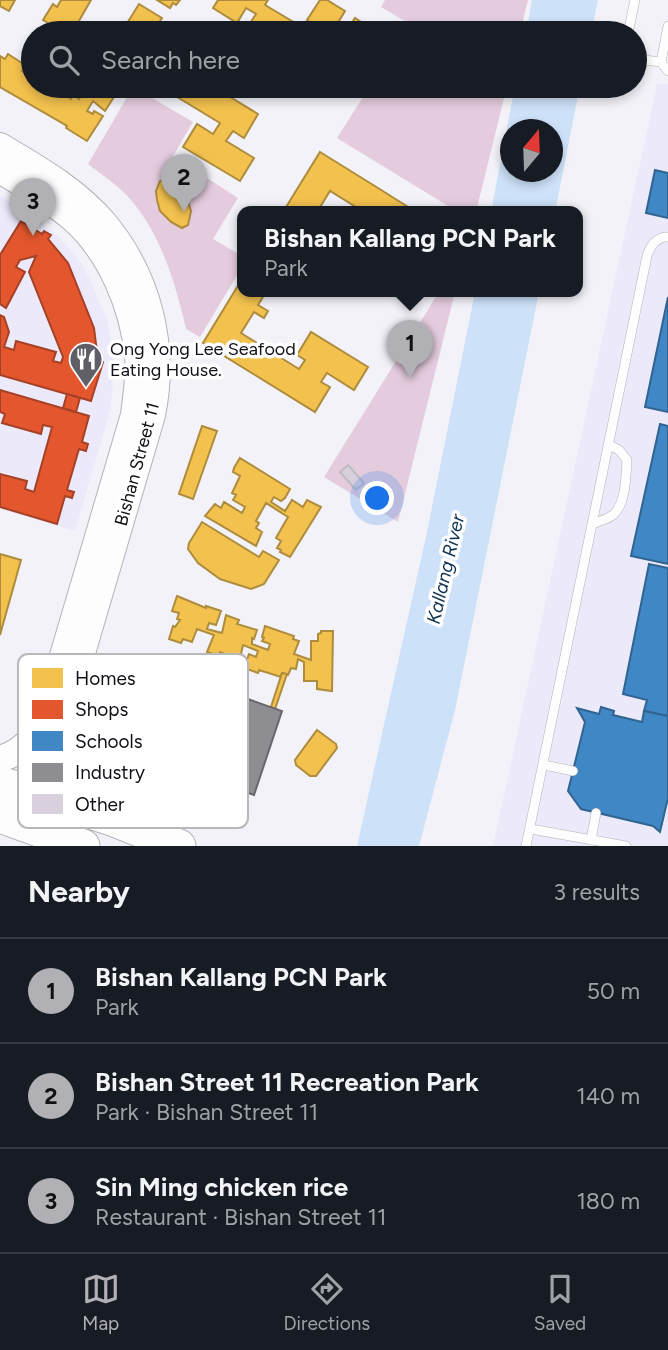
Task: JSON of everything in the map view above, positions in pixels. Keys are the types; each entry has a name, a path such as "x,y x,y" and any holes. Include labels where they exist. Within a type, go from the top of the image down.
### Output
{"highway":[{"path":"0,783 18,789"},
{"path":"0,816 18,823"},
{"path":"33,828 83,846"},
{"path":"134,828 179,846"},
{"path":"0,837 29,846"}],"street":[{"name":"Bishan Street 11","path":"0,146 52,178 103,223 139,278 155,335 157,384 150,425 82,654"},
{"name":"Bishan Street 11","path":"0,170 62,210 93,241 121,290 128,308 136,346 138,373 134,415 64,654"},
{"name":"Bishan Street 11","path":"0,759 18,751"}],"lane":[{"path":"631,21 635,0"},
{"path":"668,26 661,62 668,71"},
{"path":"647,60 661,62"},
{"path":"526,846 647,256 655,242 661,237 668,237"},
{"path":"593,524 613,516 620,507 626,478 627,460 619,450 608,445"},
{"path":"544,765 573,771"},
{"path":"591,840 596,813"},
{"path":"531,829 626,846"}],"shaded area":[{"path":"385,0 528,0 523,21 405,21 381,7"},
{"path":"657,84 668,84 668,846 493,846"},
{"path":"127,98 152,98 193,122 173,156 238,198 213,239 237,253 237,275 200,337 186,329 166,261 141,213 121,190 88,164"},
{"path":"362,98 504,98 477,206 448,206 337,138"},
{"path":"0,196 53,231 68,247 83,266 108,323 114,364 111,408 75,531 0,509"},
{"path":"436,297 454,297 398,522 324,477"}],"water":[{"path":"532,0 598,0 594,21 528,21"},
{"path":"513,98 578,98 563,172 563,119 509,119"},
{"path":"500,165 500,182 561,182 556,206 492,206"},
{"name":"Kallang River","path":"474,297 538,297 455,710 419,846 357,846 427,532"}],"building: Homes":[{"path":"0,0 15,0 9,11 0,6"},
{"path":"61,0 91,0 79,21 43,20 53,4 57,7"},
{"path":"157,0 180,0 170,8"},
{"path":"218,0 268,0 265,5 292,21 252,21 256,14 246,8 238,21 234,21 213,8"},
{"path":"320,0 327,0 345,11 339,21 307,20"},
{"path":"139,4 162,18 160,21 128,21"},
{"path":"8,54 21,62 21,98 113,98 105,111 93,101 87,111 103,116 87,141 66,128 67,126 0,87 0,56 5,59"},
{"path":"179,98 232,98 258,114 244,138 233,131 226,141 254,158 240,181 183,147 197,124 213,134 220,123"},
{"path":"320,152 406,206 354,206 330,191 321,206 287,206"},
{"path":"167,180 186,196 191,211 188,225 182,228 160,211 156,191 160,181"},
{"path":"237,287 237,297 263,297 258,305 268,311 264,318 254,312 241,333 299,369 305,360 297,355 311,332 368,367 354,390 327,373 321,382 330,387 315,412 203,343"},
{"path":"202,426 217,431 193,499 179,494"},
{"path":"240,458 290,489 281,501 274,497 271,502 285,511 292,500 303,507 307,500 321,507 290,557 277,548 281,541 276,538 288,517 266,503 256,521 259,523 256,528 262,532 256,546 205,516 215,504 221,508 224,502 242,513 245,507 233,500 236,495 232,493 240,476 233,472"},
{"path":"202,522 259,557 263,551 279,560 264,584 251,589 220,579 198,563 188,549"},
{"path":"0,554 21,560 0,635"},
{"path":"177,596 221,611 216,625 209,623 207,629 222,633 226,615 239,620 237,624 257,630 252,644 268,650 270,644 262,641 265,626 294,636 293,639 299,641 294,654 311,660 311,641 318,641 321,631 333,631 332,691 317,689 317,681 304,681 304,662 298,659 296,669 291,668 288,675 282,673 281,677 248,669 249,654 256,657 258,651 243,645 241,654 207,652 214,635 197,629 192,642 183,639 181,643 169,639 173,626 180,620 177,619 179,613 172,611"},
{"path":"282,673 287,674 275,709 271,707"},
{"path":"317,730 336,744 337,748 316,776 310,776 296,765 295,760"}],"building: Shops":[{"path":"21,221 42,234 44,231 51,235 48,239 68,263 94,328 98,360 103,362 91,401 0,375 0,315 4,317 9,332 4,347 14,350 16,341 56,352 53,361 61,363 63,357 29,272 36,256 20,260 16,267 25,272 6,308 0,304 0,255"},
{"path":"0,390 89,416 82,442 88,444 86,451 79,449 67,490 74,492 72,498 65,496 57,524 0,507 0,474 27,481 25,489 34,492 52,427 43,425 41,434 2,423 5,414 0,412"},
{"path":"67,394 80,398 76,412 63,408"}],"building: Schools":[{"path":"655,170 668,173 668,218 646,213"},
{"path":"668,297 668,412 645,407"},
{"path":"660,424 668,426 668,564 631,556"},
{"path":"649,564 668,568 668,716 644,711 647,700 623,694"},
{"path":"601,707 614,711 613,715 642,722 644,711 668,716 668,798 660,832 653,826 581,809 568,791 585,722 577,708 599,714"}],"building: Industry":[{"path":"248,699 282,711 254,795 248,793"}],"building: Other":[{"path":"348,465 364,483 356,490 340,472"}],"place":[{"name":"Bishan Street 11 Recreation Park","path":"184,212"},
{"name":"Sin Ming chicken rice","path":"33,236"},
{"name":"Bishan Kallang PCN Park","path":"410,378"},
{"name":"Ong Yong Lee Seafood Eating House.","path":"86,389"}]}
